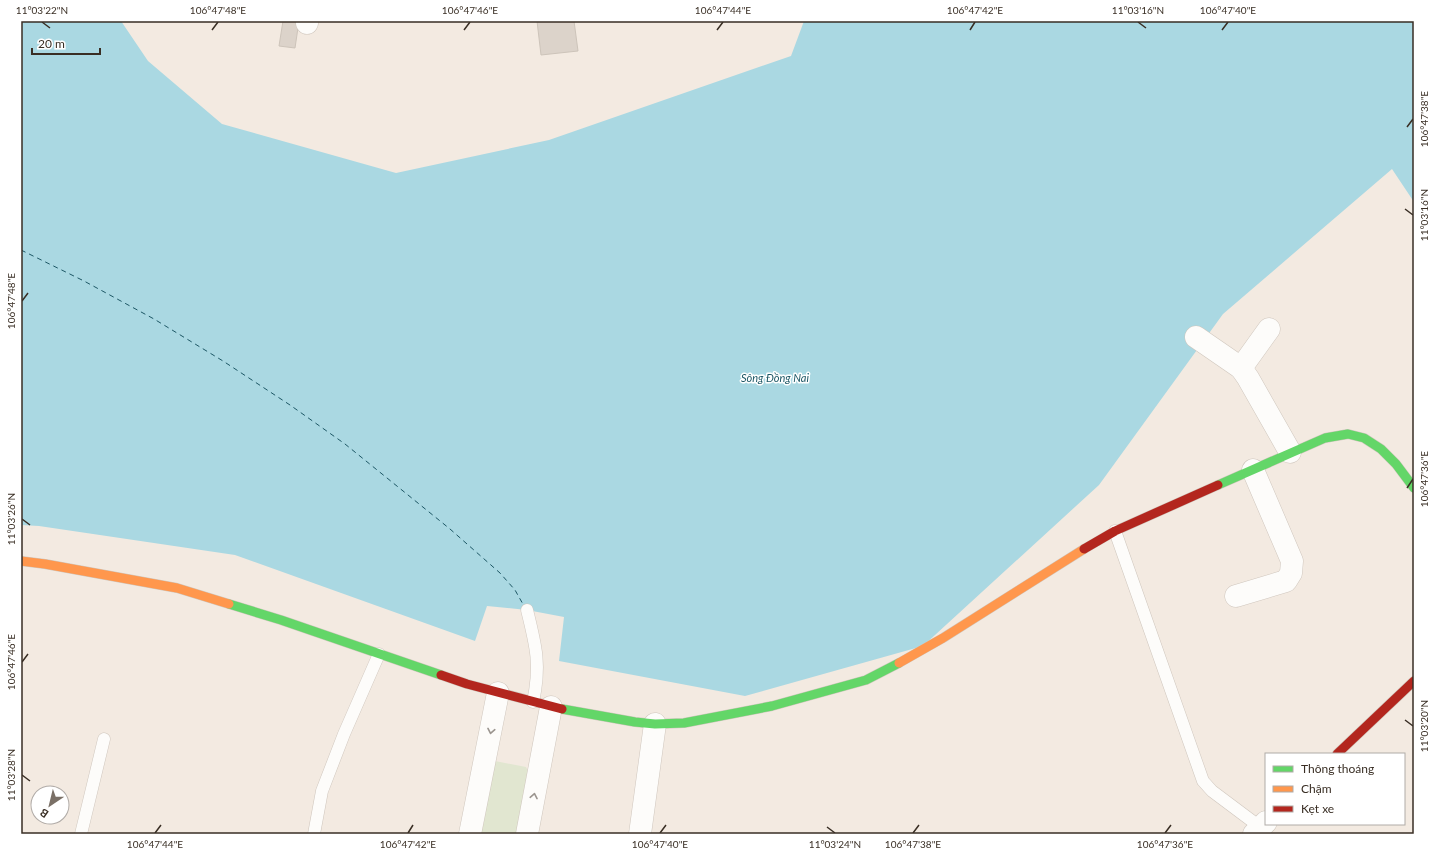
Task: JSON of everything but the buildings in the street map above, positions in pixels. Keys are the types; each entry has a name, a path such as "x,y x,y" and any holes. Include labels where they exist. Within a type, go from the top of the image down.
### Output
{"street":[{"path":"1241,368 1269,329"},
{"path":"1196,337 1241,368 1290,452"},
{"path":"21,561 177,588 281,620 467,684 542,705 635,722 655,724 684,723 772,706 866,680 888,670 943,638 1064,561 1115,531 1290,452 1325,438 1343,434 1355,434 1371,442 1405,475 1414,488"},
{"path":"1236,596 1286,581 1291,574 1292,561 1252,470"},
{"path":"1337,753 1414,681"},
{"path":"470,834 498,693"},
{"path":"527,834 542,705"},
{"path":"640,834 655,724"}],"lane":[{"path":"1115,531 1203,781 1212,791 1260,828"},
{"path":"527,610 535,643 538,663 537,683 542,705"},
{"path":"314,834 322,792 344,734 379,654"},
{"path":"81,834 104,739"}],"green space":[{"path":"495,761 526,767 529,773 517,834 477,834"}],"water":[{"name":"Sông Đồng Nai","path":"21,21 121,21 148,61 222,124 396,173 549,140 791,56 804,21 1414,21 1414,202 1392,169 1223,314 1099,485 923,646 745,696 559,661 564,617 527,610 487,606 475,641 235,555 39,526 21,525"}],"ferry route":[{"path":"21,250 84,281 154,319 223,361 290,405 345,444 450,529 500,573 515,590 524,606"}],"traffic: fast":[{"path":"1218,485 1325,438 1348,434 1364,438 1381,449 1396,464 1414,488"},
{"path":"229,604 281,620 441,675"},
{"path":"562,709 635,722 655,724 684,723 772,706 866,680 899,663"}],"traffic: slow":[{"path":"899,663 943,638 1084,549"},
{"path":"21,561 177,588 229,604"}],"traffic: jam":[{"path":"1084,549 1115,531 1218,485"},
{"path":"441,675 467,684 562,709"},
{"path":"1338,753 1414,681"}]}
